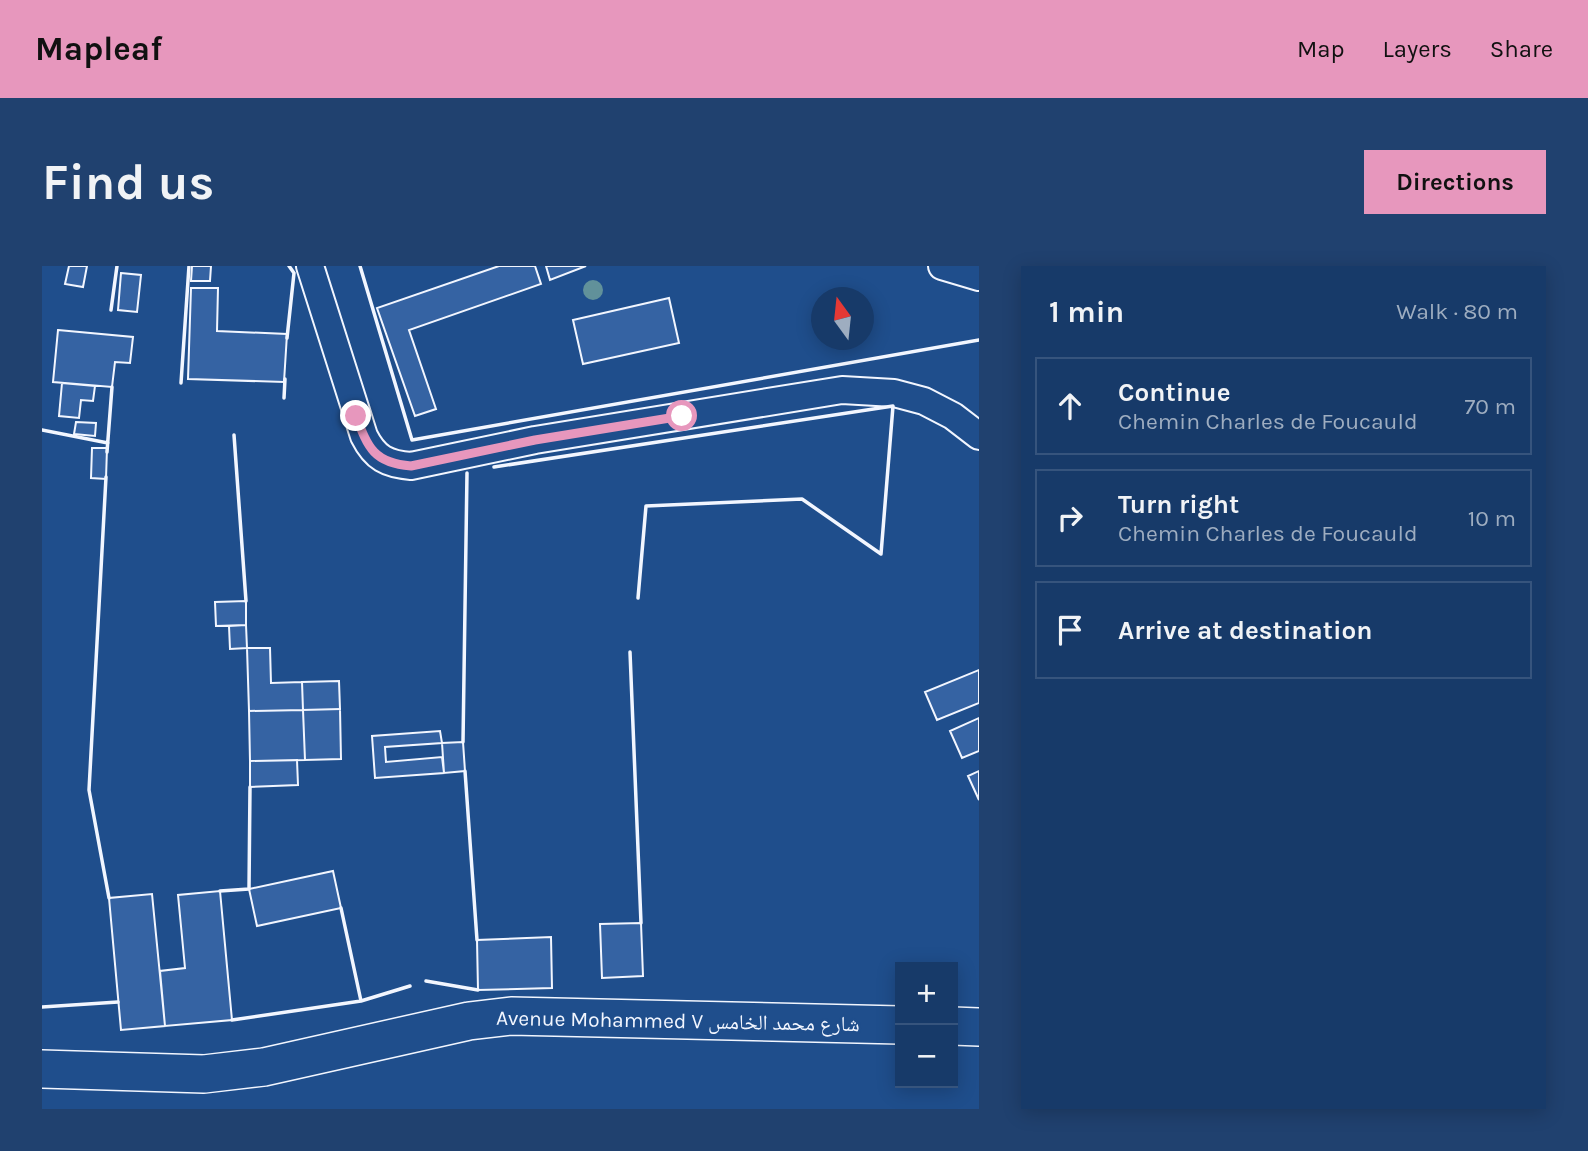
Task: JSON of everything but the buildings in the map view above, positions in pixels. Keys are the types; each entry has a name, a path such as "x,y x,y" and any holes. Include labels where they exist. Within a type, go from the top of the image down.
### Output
{"main road":[{"name":"Avenue Mohammed V شارع محمد الخامس","path":"42,1069 231,1073 469,1021 511,1016 895,1025"},
{"path":"958,1026 979,1027"}],"street":[{"path":"310,266 364,436 371,450 382,460 395,464 421,464 535,440 842,390 894,393 924,401 953,416 979,436"},
{"path":"943,266 979,276"}],"wall":[{"path":"111,310 117,266"},
{"path":"181,383 189,266"},
{"path":"287,338 294,273 289,266"},
{"path":"360,266 412,440 979,340"},
{"path":"284,398 285,379"},
{"path":"107,452 112,387"},
{"path":"494,467 893,406 881,554 802,499 646,506 638,598"},
{"path":"42,430 108,443"},
{"path":"234,435 246,601"},
{"path":"463,742 467,473"},
{"path":"106,477 89,790 109,898"},
{"path":"630,652 641,923"},
{"path":"465,771 477,940"},
{"path":"220,891 249,889 250,787"},
{"path":"341,908 361,1001"},
{"path":"426,981 478,990"},
{"path":"232,1020 361,1001 410,986"},
{"path":"42,1007 118,1002"}],"route":[{"path":"356,416 371,450 382,460 411,466 535,440 682,416"}]}
